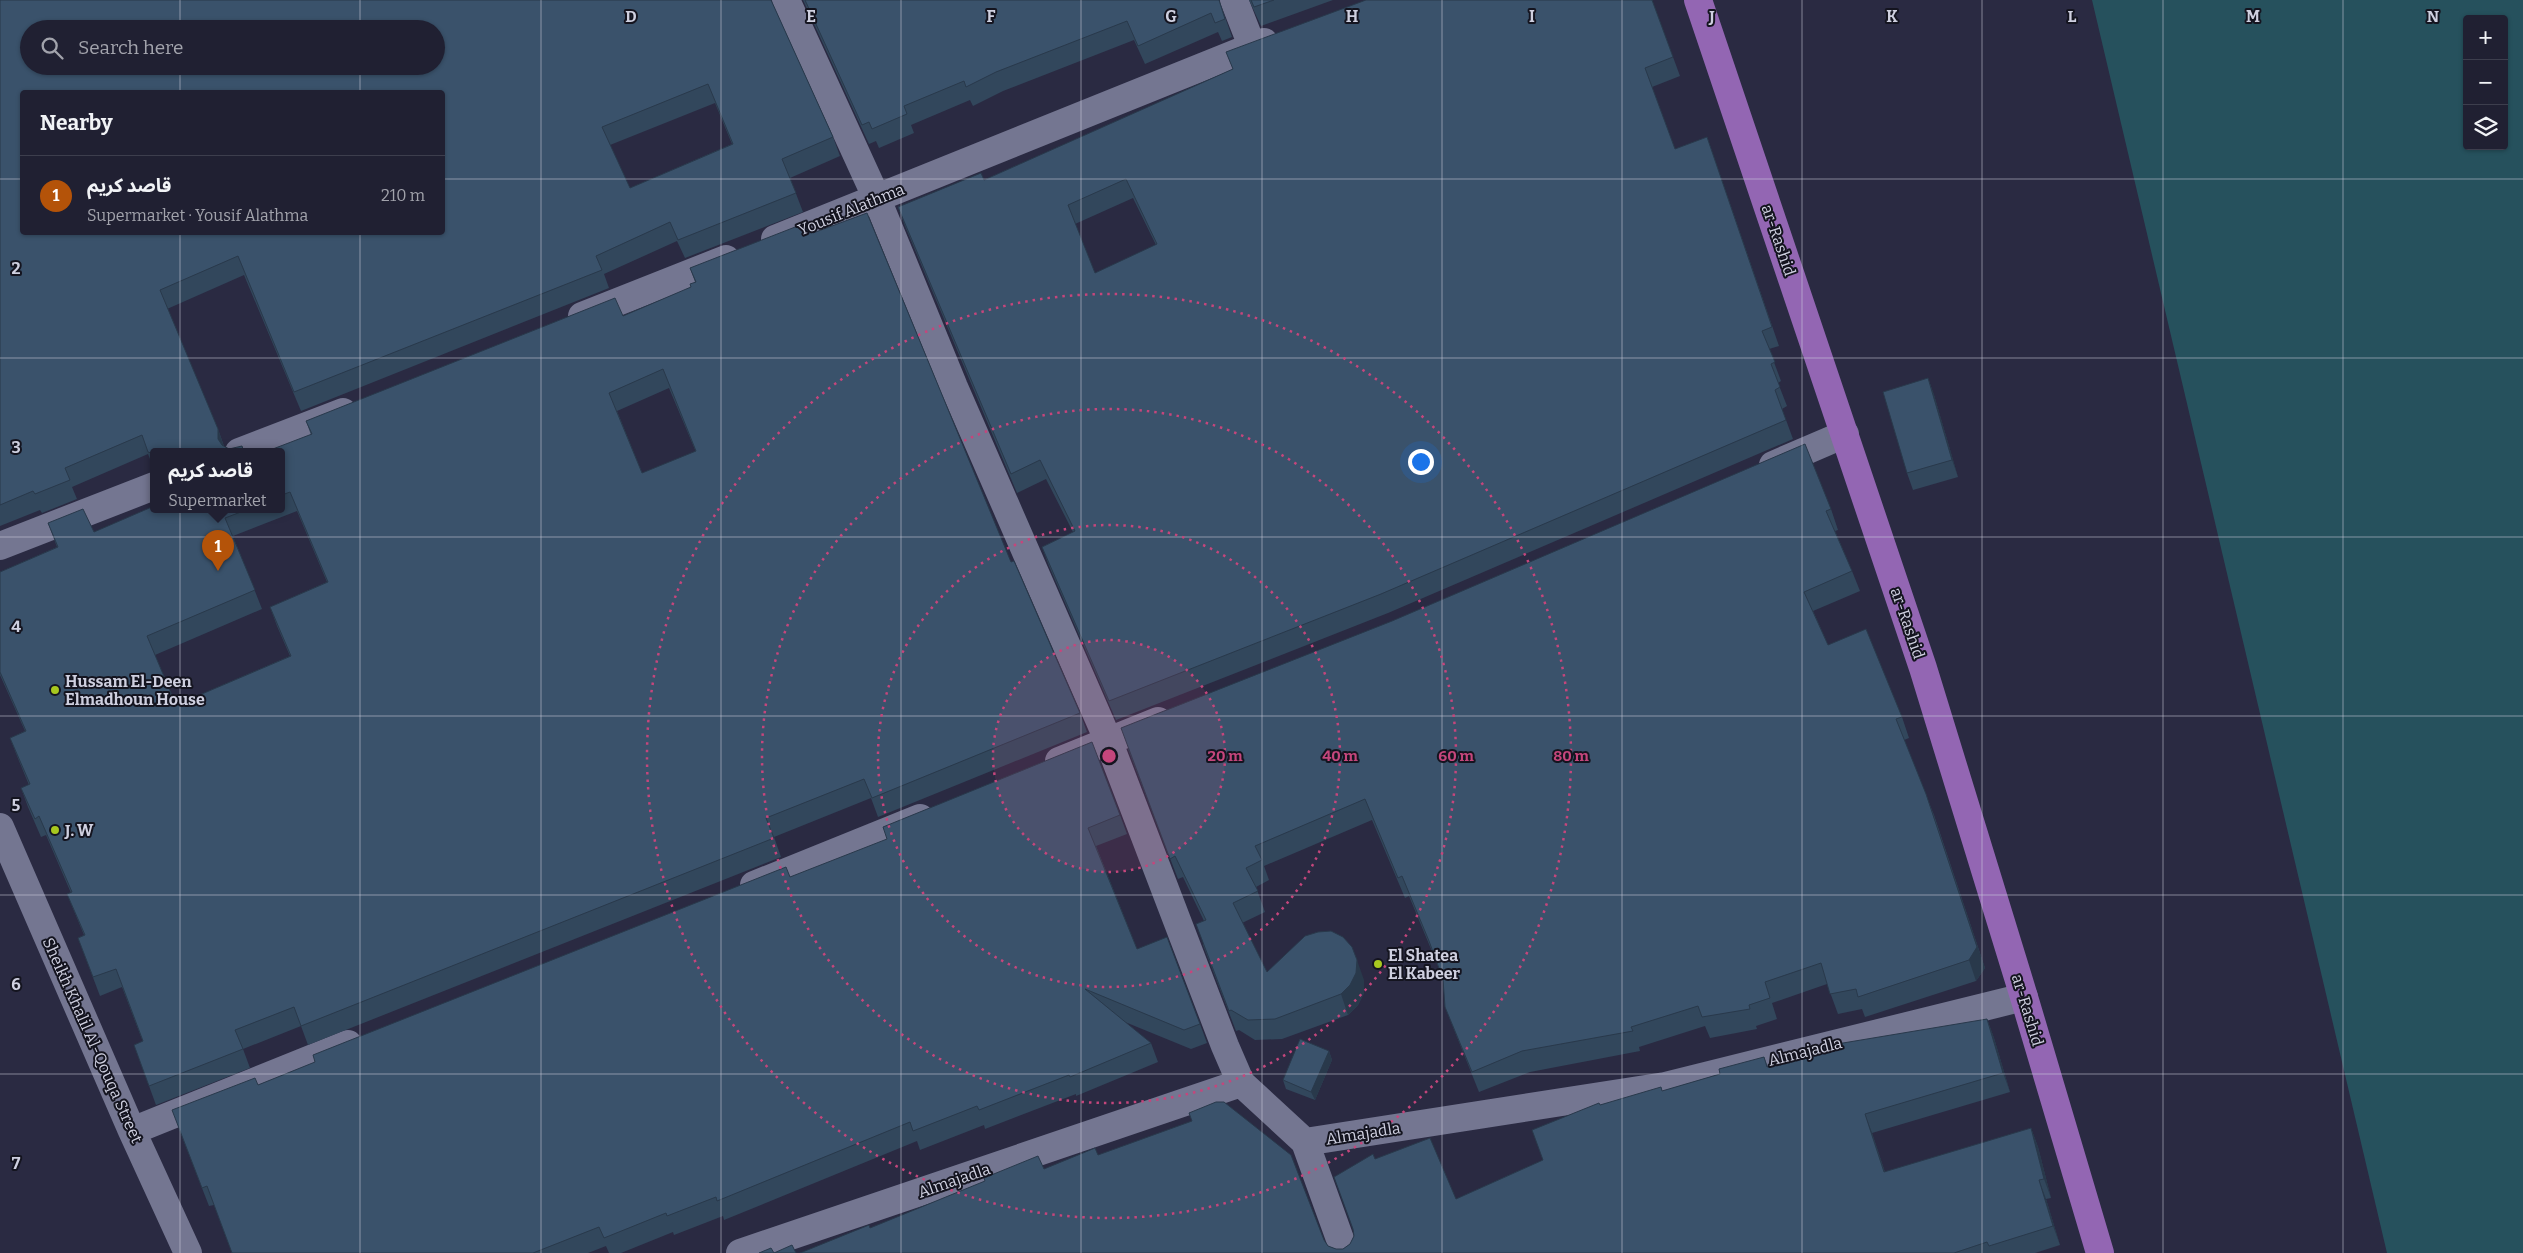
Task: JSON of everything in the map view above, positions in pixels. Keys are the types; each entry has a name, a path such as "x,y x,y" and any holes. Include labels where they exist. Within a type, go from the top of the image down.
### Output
{"main road":[{"name":"ar-Rashid","path":"1698,0 1923,668 2100,1253"}],"street":[{"path":"786,0 877,199 954,388 1108,740 1221,1036 1241,1083"},
{"path":"1234,0 1252,46"},
{"name":"Yousif Alathma","path":"563,324 877,199 1252,46 1289,33"},
{"path":"249,448 369,401"},
{"path":"1746,476 1845,434"},
{"path":"0,546 150,488"},
{"path":"1035,770 1182,711"},
{"path":"733,894 943,808"},
{"name":"Sheikh Khalil Al-Qouqa Street","path":"0,827 132,1131 188,1253"},
{"name":"Almajadla","path":"740,1253 1241,1083 1305,1142 1665,1086 2024,997"},
{"path":"132,1131 375,1034"},
{"path":"1305,1142 1345,1253"}],"water":[{"path":"2092,0 2523,0 2523,1253 2387,1253"}],"building":[{"path":"0,0 771,0 833,137 782,159 796,193 678,240 670,222 596,256 602,270 294,392 238,256 160,290 218,429 218,439 222,445 227,448 150,448 150,453 148,452 142,435 65,468 70,480 35,494 33,491 0,505","holes":["708,84 733,144 630,188 602,127"]},
{"path":"805,0 1219,0 1225,19 1215,23 1211,13 1138,46 1127,21 996,72 966,87 964,81 904,106 907,114 872,129 869,122 862,125"},
{"path":"1251,0 1274,0 1254,7"},
{"path":"1366,0 1652,0 1673,57 1645,68 1675,149 1707,137 1772,327 1762,331 1775,362 1771,364 1780,387 1775,390 1786,420 1381,594 1109,701 1042,547 1075,531 1040,460 1011,474 898,207 981,173 984,180 1233,69 1226,52","holes":["1126,179 1157,244 1095,273 1068,205"]},
{"path":"867,213 1011,562 1014,561 1080,713 872,798 864,779 766,818 774,838 301,1026 294,1007 235,1030 243,1049 149,1086 134,1045 143,1041 116,969 93,977 78,938 85,935 67,894 72,892 39,816 35,819 21,788 30,784 10,738 26,731 0,672 0,572 58,547 48,523 83,509 94,532 150,508 150,513 238,513 225,518 255,590 147,636 176,705 291,656 270,607 328,582 290,492 285,494 285,448 275,448 312,434 306,421 615,298 623,316 691,287 690,284 696,282 690,268 808,222 813,233","holes":["663,369 696,451 642,473 609,393"]},
{"path":"1928,378 1952,460 1907,473 1883,392"},
{"path":"1805,444 1831,509 1826,511 1852,571 1804,592 1828,645 1866,629 1902,717 1896,719 1926,794 1977,947 1969,960 1858,997 1856,989 1830,994 1821,963 1765,982 1770,998 1749,1005 1750,1009 1702,1017 1698,1006 1631,1027 1633,1031 1522,1051 1472,1072 1445,1007 1443,979 1429,941 1402,876 1398,878 1365,799 1255,846 1262,860 1246,868 1258,891 1233,903 1267,972 1305,936 1331,931 1343,937 1352,947 1357,960 1356,973 1350,985 1341,994 1275,1019 1248,1020 1231,1010 1229,1011 1196,924 1206,920 1175,856 1170,859 1121,728 1392,621"},
{"path":"1092,742 1120,815 1088,828 1137,949 1167,937 1200,1024 1184,1030 1085,989 1151,1043 1070,1077 1069,1075 979,1110 977,1106 913,1131 910,1122 717,1201 716,1197 667,1216 666,1213 604,1238 599,1227 533,1253 232,1253 207,1186 202,1188 172,1110 255,1078 258,1085 315,1062 313,1055 786,867 790,877 887,839 883,827"},
{"path":"1987,1019 2003,1073 1865,1114 1884,1172 2031,1128 2044,1179 2039,1180 2053,1226 1989,1246 1987,1242 1954,1253 800,1253 869,1225 870,1228 985,1181 984,1178 1038,1156 1044,1169 1095,1148 1098,1155 1192,1121 1189,1113 1216,1102 1224,1102 1291,1155 1324,1240 1328,1246 1343,1249 1350,1244 1354,1236 1334,1177 1373,1154 1375,1159 1430,1138 1456,1199 1543,1160 1532,1130 1599,1103 1600,1105 1661,1087 1662,1091 1720,1074 1719,1069 1764,1057 1767,1067 1837,1044"},
{"path":"1300,1039 1329,1051 1311,1092 1283,1080"},
{"path":"792,1245 796,1253 774,1253"},
{"path":"771,1248 774,1253 759,1253"}],"place":[{"name":"قاصد كريم","path":"218,571"},
{"name":"Hussam El-Deen Elmadhoun House","path":"55,690"},
{"name":"J. W","path":"55,830"},
{"name":"El Shatea El Kabeer","path":"1378,964"}]}
